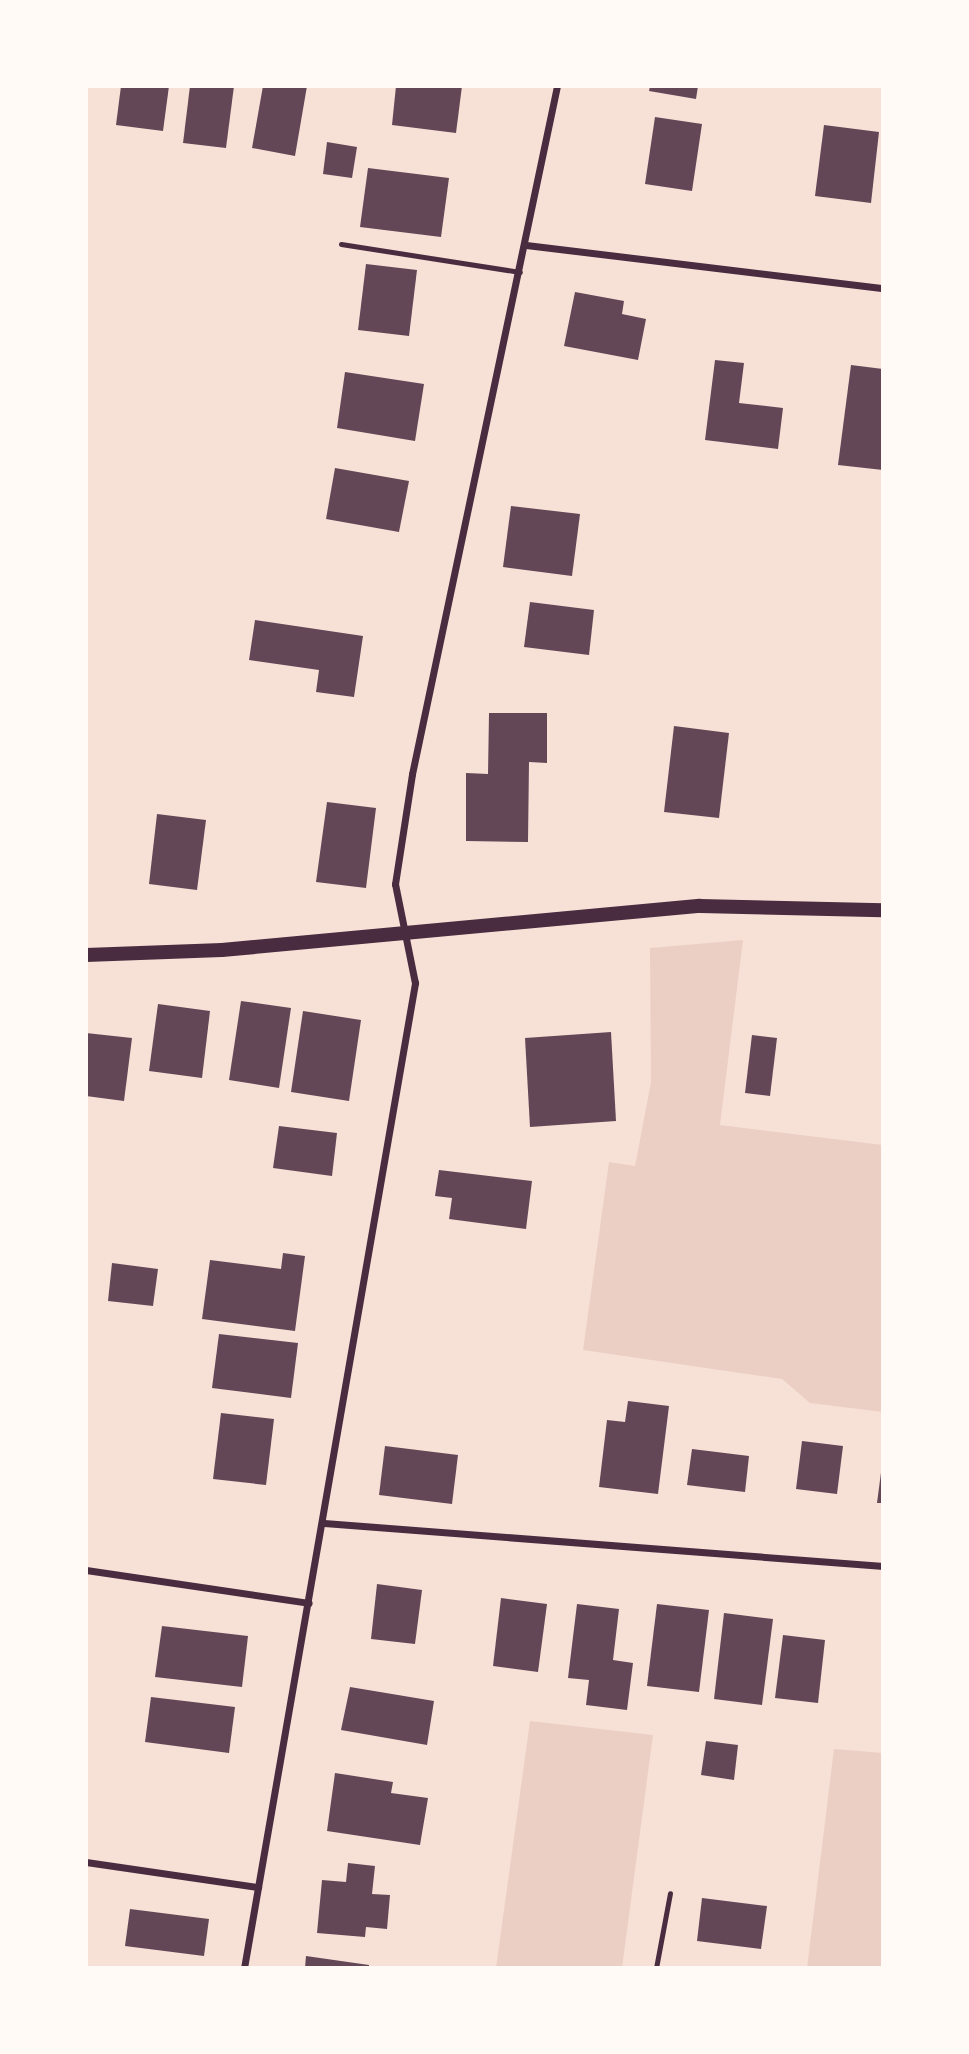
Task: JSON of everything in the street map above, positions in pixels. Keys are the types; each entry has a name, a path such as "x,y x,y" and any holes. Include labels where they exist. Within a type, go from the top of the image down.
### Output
{"main road":[{"path":"86,955 406,934 700,906 883,910"}],"street":[{"path":"244,1968 324,1523 415,983 395,884 412,774 526,245 557,86"},
{"path":"526,245 883,288"},
{"path":"324,1523 883,1566"},
{"path":"86,1570 309,1603"},
{"path":"86,1862 258,1887"}],"lane":[{"path":"341,244 520,272"},
{"path":"656,1968 670,1893"}],"shaded area":[{"path":"743,940 720,1125 883,1145 883,1412 810,1403 782,1379 583,1350 609,1162 635,1166 651,1082 650,948"},
{"path":"530,1721 653,1735 622,1968 496,1968"},
{"path":"834,1749 883,1753 883,1968 807,1968"}],"building":[{"path":"121,86 169,86 163,131 116,125"},
{"path":"190,86 234,86 226,148 183,143"},
{"path":"263,86 307,86 295,156 252,148"},
{"path":"396,86 462,86 456,133 392,125"},
{"path":"650,86 698,86 696,99 649,91"},
{"path":"655,117 702,124 692,191 645,184"},
{"path":"824,125 879,132 871,203 815,196"},
{"path":"327,142 357,147 352,178 323,174"},
{"path":"368,168 449,178 441,237 360,227"},
{"path":"366,264 417,270 409,336 358,330"},
{"path":"575,292 624,301 622,314 646,319 638,360 564,346"},
{"path":"715,360 744,363 739,403 783,408 778,449 705,440"},
{"path":"851,365 883,369 883,470 838,465"},
{"path":"345,372 424,384 415,441 337,428"},
{"path":"335,468 409,481 399,532 326,519"},
{"path":"511,506 580,514 572,576 503,567"},
{"path":"530,602 594,610 589,655 524,647"},
{"path":"255,620 363,636 354,697 316,692 319,670 249,660"},
{"path":"489,713 547,713 547,763 529,762 528,842 466,841 466,773 488,774"},
{"path":"674,726 729,733 719,818 664,812"},
{"path":"327,802 376,808 366,888 316,882"},
{"path":"157,814 206,820 197,890 149,884"},
{"path":"241,1001 291,1008 279,1088 229,1080"},
{"path":"158,1004 210,1011 202,1078 149,1071"},
{"path":"303,1011 361,1020 349,1101 291,1092"},
{"path":"611,1032 616,1121 530,1127 525,1038"},
{"path":"86,1033 132,1038 124,1101 86,1096"},
{"path":"752,1035 777,1038 770,1096 745,1093"},
{"path":"279,1126 337,1133 332,1176 273,1168"},
{"path":"439,1170 532,1181 526,1229 449,1219 452,1198 435,1196"},
{"path":"283,1253 305,1256 295,1331 202,1319 210,1260 281,1269"},
{"path":"112,1263 158,1269 153,1306 108,1301"},
{"path":"219,1334 298,1343 291,1398 212,1388"},
{"path":"628,1401 669,1406 658,1494 599,1487 607,1420 625,1422"},
{"path":"221,1413 274,1419 266,1485 213,1479"},
{"path":"802,1441 843,1446 837,1494 796,1489"},
{"path":"385,1446 458,1455 452,1504 379,1495"},
{"path":"692,1449 749,1456 745,1492 687,1485"},
{"path":"882,1465 883,1503 877,1503"},
{"path":"377,1584 422,1590 415,1644 371,1639"},
{"path":"501,1598 547,1604 538,1672 493,1666"},
{"path":"577,1604 619,1609 613,1660 633,1663 627,1710 586,1705 589,1680 568,1678"},
{"path":"657,1604 709,1610 699,1692 647,1686"},
{"path":"724,1613 773,1619 762,1705 714,1699"},
{"path":"162,1626 248,1636 242,1687 155,1677"},
{"path":"783,1635 825,1640 818,1703 775,1698"},
{"path":"350,1687 434,1701 427,1745 341,1730"},
{"path":"151,1697 235,1707 229,1753 145,1742"},
{"path":"706,1741 738,1745 734,1780 701,1775"},
{"path":"335,1773 393,1782 391,1793 428,1798 420,1845 327,1831"},
{"path":"348,1863 375,1866 372,1894 390,1895 387,1929 366,1927 365,1937 317,1933 322,1880 346,1882"},
{"path":"702,1898 767,1906 761,1949 697,1941"},
{"path":"130,1909 209,1919 204,1956 125,1946"},
{"path":"306,1956 369,1965 369,1968 305,1968"}]}
